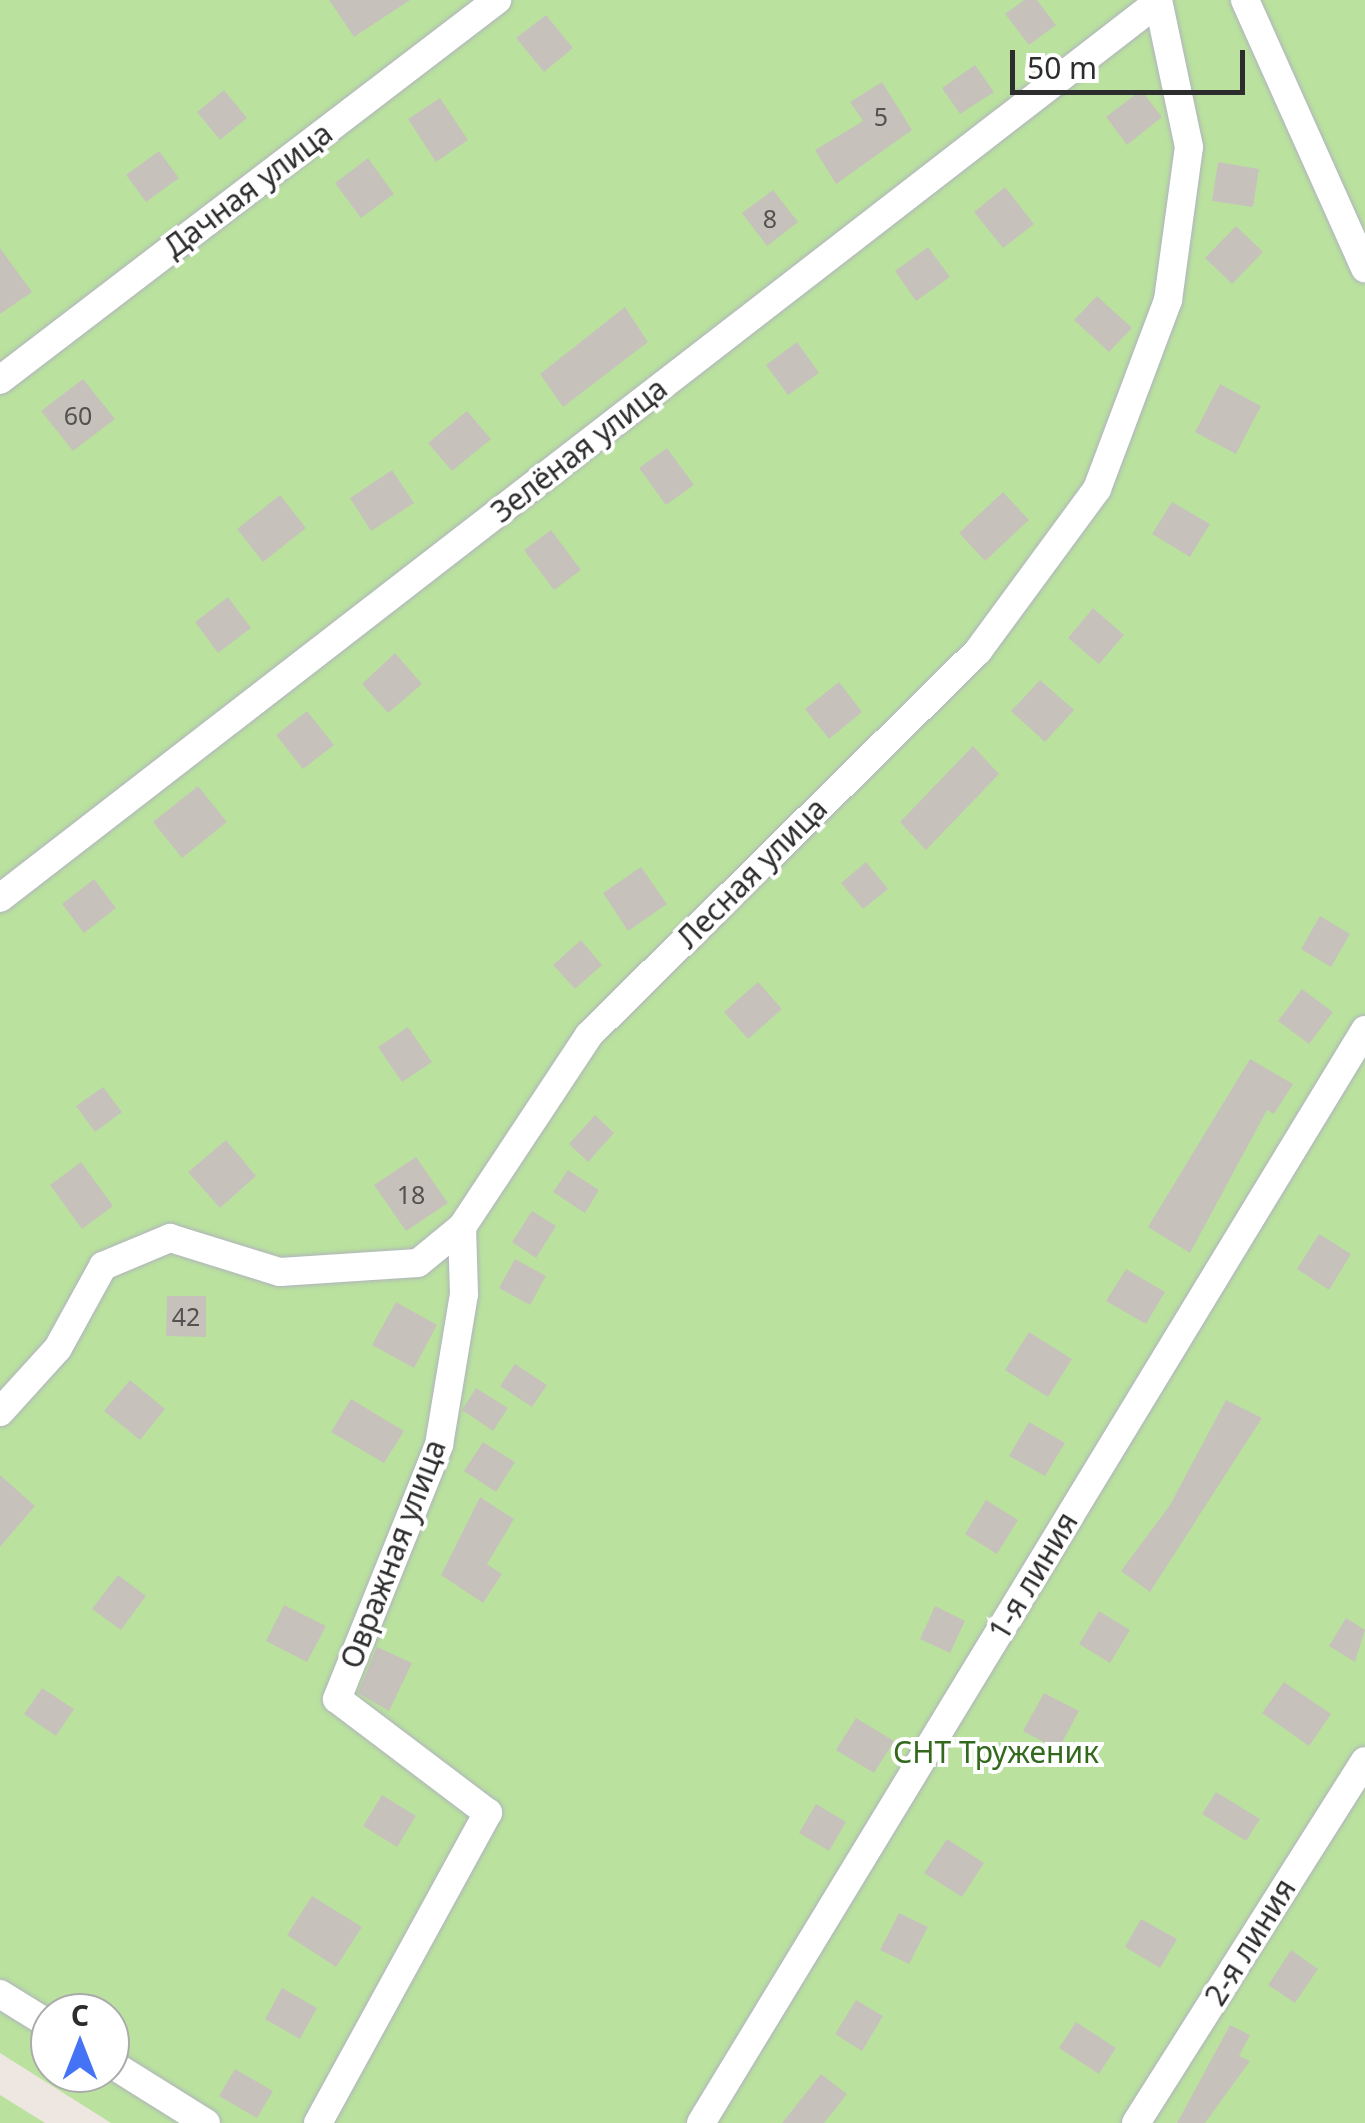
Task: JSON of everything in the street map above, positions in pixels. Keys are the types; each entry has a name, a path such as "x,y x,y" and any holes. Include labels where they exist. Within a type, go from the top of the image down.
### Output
{"street":[{"name":"Дачная улица","path":"0,380 497,0"},
{"path":"1244,0 1365,268"},
{"name":"Зелёная улица","path":"0,898 1158,1"},
{"name":"Лесная улица","path":"0,1412 58,1348 102,1266 170,1238 280,1272 418,1262 462,1227 590,1036 978,651 1097,489 1168,300 1189,147 1158,1"},
{"name":"1-я линия","path":"701,2123 1365,1030"},
{"name":"Овражная улица","path":"318,2123 488,1812 337,1699 439,1445 464,1294 462,1227"},
{"name":"2-я линия","path":"1136,2123 1365,1761"},
{"path":"0,1994 30,2013"},
{"path":"130,2076 206,2123"}],"green space":[{"name":"СНТ Труженик","path":"0,0 1365,0 1365,2123 111,2123 63,2093 130,2093 130,1993 30,1993 30,2072 0,2053"},
{"path":"0,2095 45,2123 0,2123"}],"building":[{"path":"329,0 410,0 354,37"},
{"path":"1024,0 1037,0 1056,25 1029,45 1005,14"},
{"path":"546,15 573,48 544,72 516,38"},
{"path":"975,65 994,92 960,114 942,88"},
{"path":"882,82 912,130 836,184 815,150 863,121 850,102"},
{"path":"224,90 247,118 220,140 197,112"},
{"path":"1141,90 1162,117 1127,145 1106,117"},
{"path":"440,98 468,140 436,162 408,119"},
{"path":"159,151 179,178 146,202 126,175"},
{"path":"368,158 394,194 361,218 335,183"},
{"path":"1218,162 1259,169 1253,207 1212,201"},
{"path":"1005,187 1034,224 1003,248 974,212"},
{"path":"773,190 798,222 767,246 742,213"},
{"path":"1236,226 1263,252 1232,284 1205,258"},
{"path":"928,247 950,277 916,301 895,271"},
{"path":"0,248 32,292 0,314"},
{"path":"1097,296 1132,328 1109,352 1074,320"},
{"path":"625,307 648,342 563,407 540,374"},
{"path":"797,342 819,373 788,395 766,365"},
{"path":"83,379 115,419 73,451 41,411"},
{"path":"1220,384 1261,406 1236,454 1195,432"},
{"path":"467,411 491,439 452,471 428,443"},
{"path":"667,448 694,485 666,505 639,468"},
{"path":"392,470 414,503 371,531 350,498"},
{"path":"1003,492 1029,520 985,561 959,533"},
{"path":"280,495 306,528 263,562 237,529"},
{"path":"1172,502 1210,524 1190,557 1152,534"},
{"path":"551,530 581,570 554,590 524,550"},
{"path":"228,597 251,628 218,653 195,622"},
{"path":"1093,608 1124,635 1099,664 1068,638"},
{"path":"395,653 422,684 388,713 362,684"},
{"path":"1040,680 1074,710 1045,742 1011,711"},
{"path":"839,682 862,712 829,739 805,709"},
{"path":"307,711 334,745 303,769 276,735"},
{"path":"973,746 999,774 926,850 900,822"},
{"path":"198,786 227,822 182,858 153,822"},
{"path":"866,862 888,889 863,909 841,883"},
{"path":"641,867 667,904 628,931 603,893"},
{"path":"94,879 116,908 84,933 62,904"},
{"path":"1320,916 1350,934 1331,967 1301,949"},
{"path":"581,940 602,965 575,989 553,965"},
{"path":"758,982 782,1009 748,1039 724,1012"},
{"path":"1302,989 1333,1012 1309,1044 1278,1021"},
{"path":"408,1027 432,1062 402,1082 378,1047"},
{"path":"1250,1059 1293,1084 1274,1114 1267,1110 1190,1253 1148,1227"},
{"path":"103,1087 122,1112 95,1132 76,1106"},
{"path":"595,1115 614,1133 588,1162 569,1144"},
{"path":"226,1140 256,1176 220,1208 188,1172"},
{"path":"416,1157 448,1203 406,1231 374,1185"},
{"path":"81,1162 113,1206 82,1229 50,1185"},
{"path":"568,1170 599,1190 585,1213 553,1192"},
{"path":"532,1211 556,1226 536,1258 512,1242"},
{"path":"1319,1234 1351,1254 1329,1290 1297,1269"},
{"path":"515,1259 546,1276 530,1305 499,1288"},
{"path":"1126,1269 1165,1292 1146,1324 1106,1301"},
{"path":"167,1296 206,1296 206,1337 166,1336"},
{"path":"396,1302 437,1325 414,1368 372,1345"},
{"path":"1029,1332 1072,1359 1048,1397 1005,1370"},
{"path":"515,1364 547,1385 532,1407 500,1386"},
{"path":"130,1380 165,1409 140,1440 104,1411"},
{"path":"476,1388 508,1408 493,1431 462,1410"},
{"path":"351,1399 404,1431 384,1463 331,1432"},
{"path":"1226,1400 1262,1418 1150,1592 1121,1571 1170,1505"},
{"path":"1029,1422 1065,1443 1045,1476 1009,1456"},
{"path":"483,1442 515,1462 496,1492 464,1471"},
{"path":"0,1475 35,1506 0,1547"},
{"path":"480,1497 514,1519 487,1564 502,1574 483,1603 441,1575"},
{"path":"986,1500 1018,1520 997,1554 965,1534"},
{"path":"118,1575 146,1596 121,1630 92,1609"},
{"path":"284,1605 326,1626 307,1662 266,1641"},
{"path":"935,1606 965,1621 950,1653 920,1639"},
{"path":"1099,1611 1130,1630 1110,1663 1079,1644"},
{"path":"1346,1618 1365,1630 1355,1662 1329,1646"},
{"path":"377,1647 412,1663 389,1711 358,1693"},
{"path":"1284,1682 1331,1714 1309,1746 1262,1713"},
{"path":"42,1688 74,1709 56,1736 24,1714"},
{"path":"1044,1693 1079,1711 1058,1750 1023,1731"},
{"path":"856,1718 894,1741 874,1773 836,1750"},
{"path":"1216,1792 1260,1819 1246,1841 1202,1814"},
{"path":"382,1795 416,1816 397,1847 363,1826"},
{"path":"816,1804 846,1822 829,1851 799,1833"},
{"path":"947,1839 984,1863 962,1897 924,1873"},
{"path":"312,1896 362,1927 336,1967 287,1935"},
{"path":"899,1913 928,1927 909,1964 880,1950"},
{"path":"1141,1919 1177,1939 1160,1968 1125,1947"},
{"path":"1291,1950 1318,1969 1295,2003 1268,1985"},
{"path":"282,1988 317,2008 300,2039 265,2019"},
{"path":"856,2000 883,2016 862,2051 835,2034"},
{"path":"1076,2022 1116,2048 1099,2074 1059,2048"},
{"path":"1230,2025 1250,2035 1239,2056 1250,2061 1205,2123 1177,2123"},
{"path":"235,2069 273,2091 257,2118 219,2096"},
{"path":"821,2074 847,2094 824,2123 782,2123"}]}
